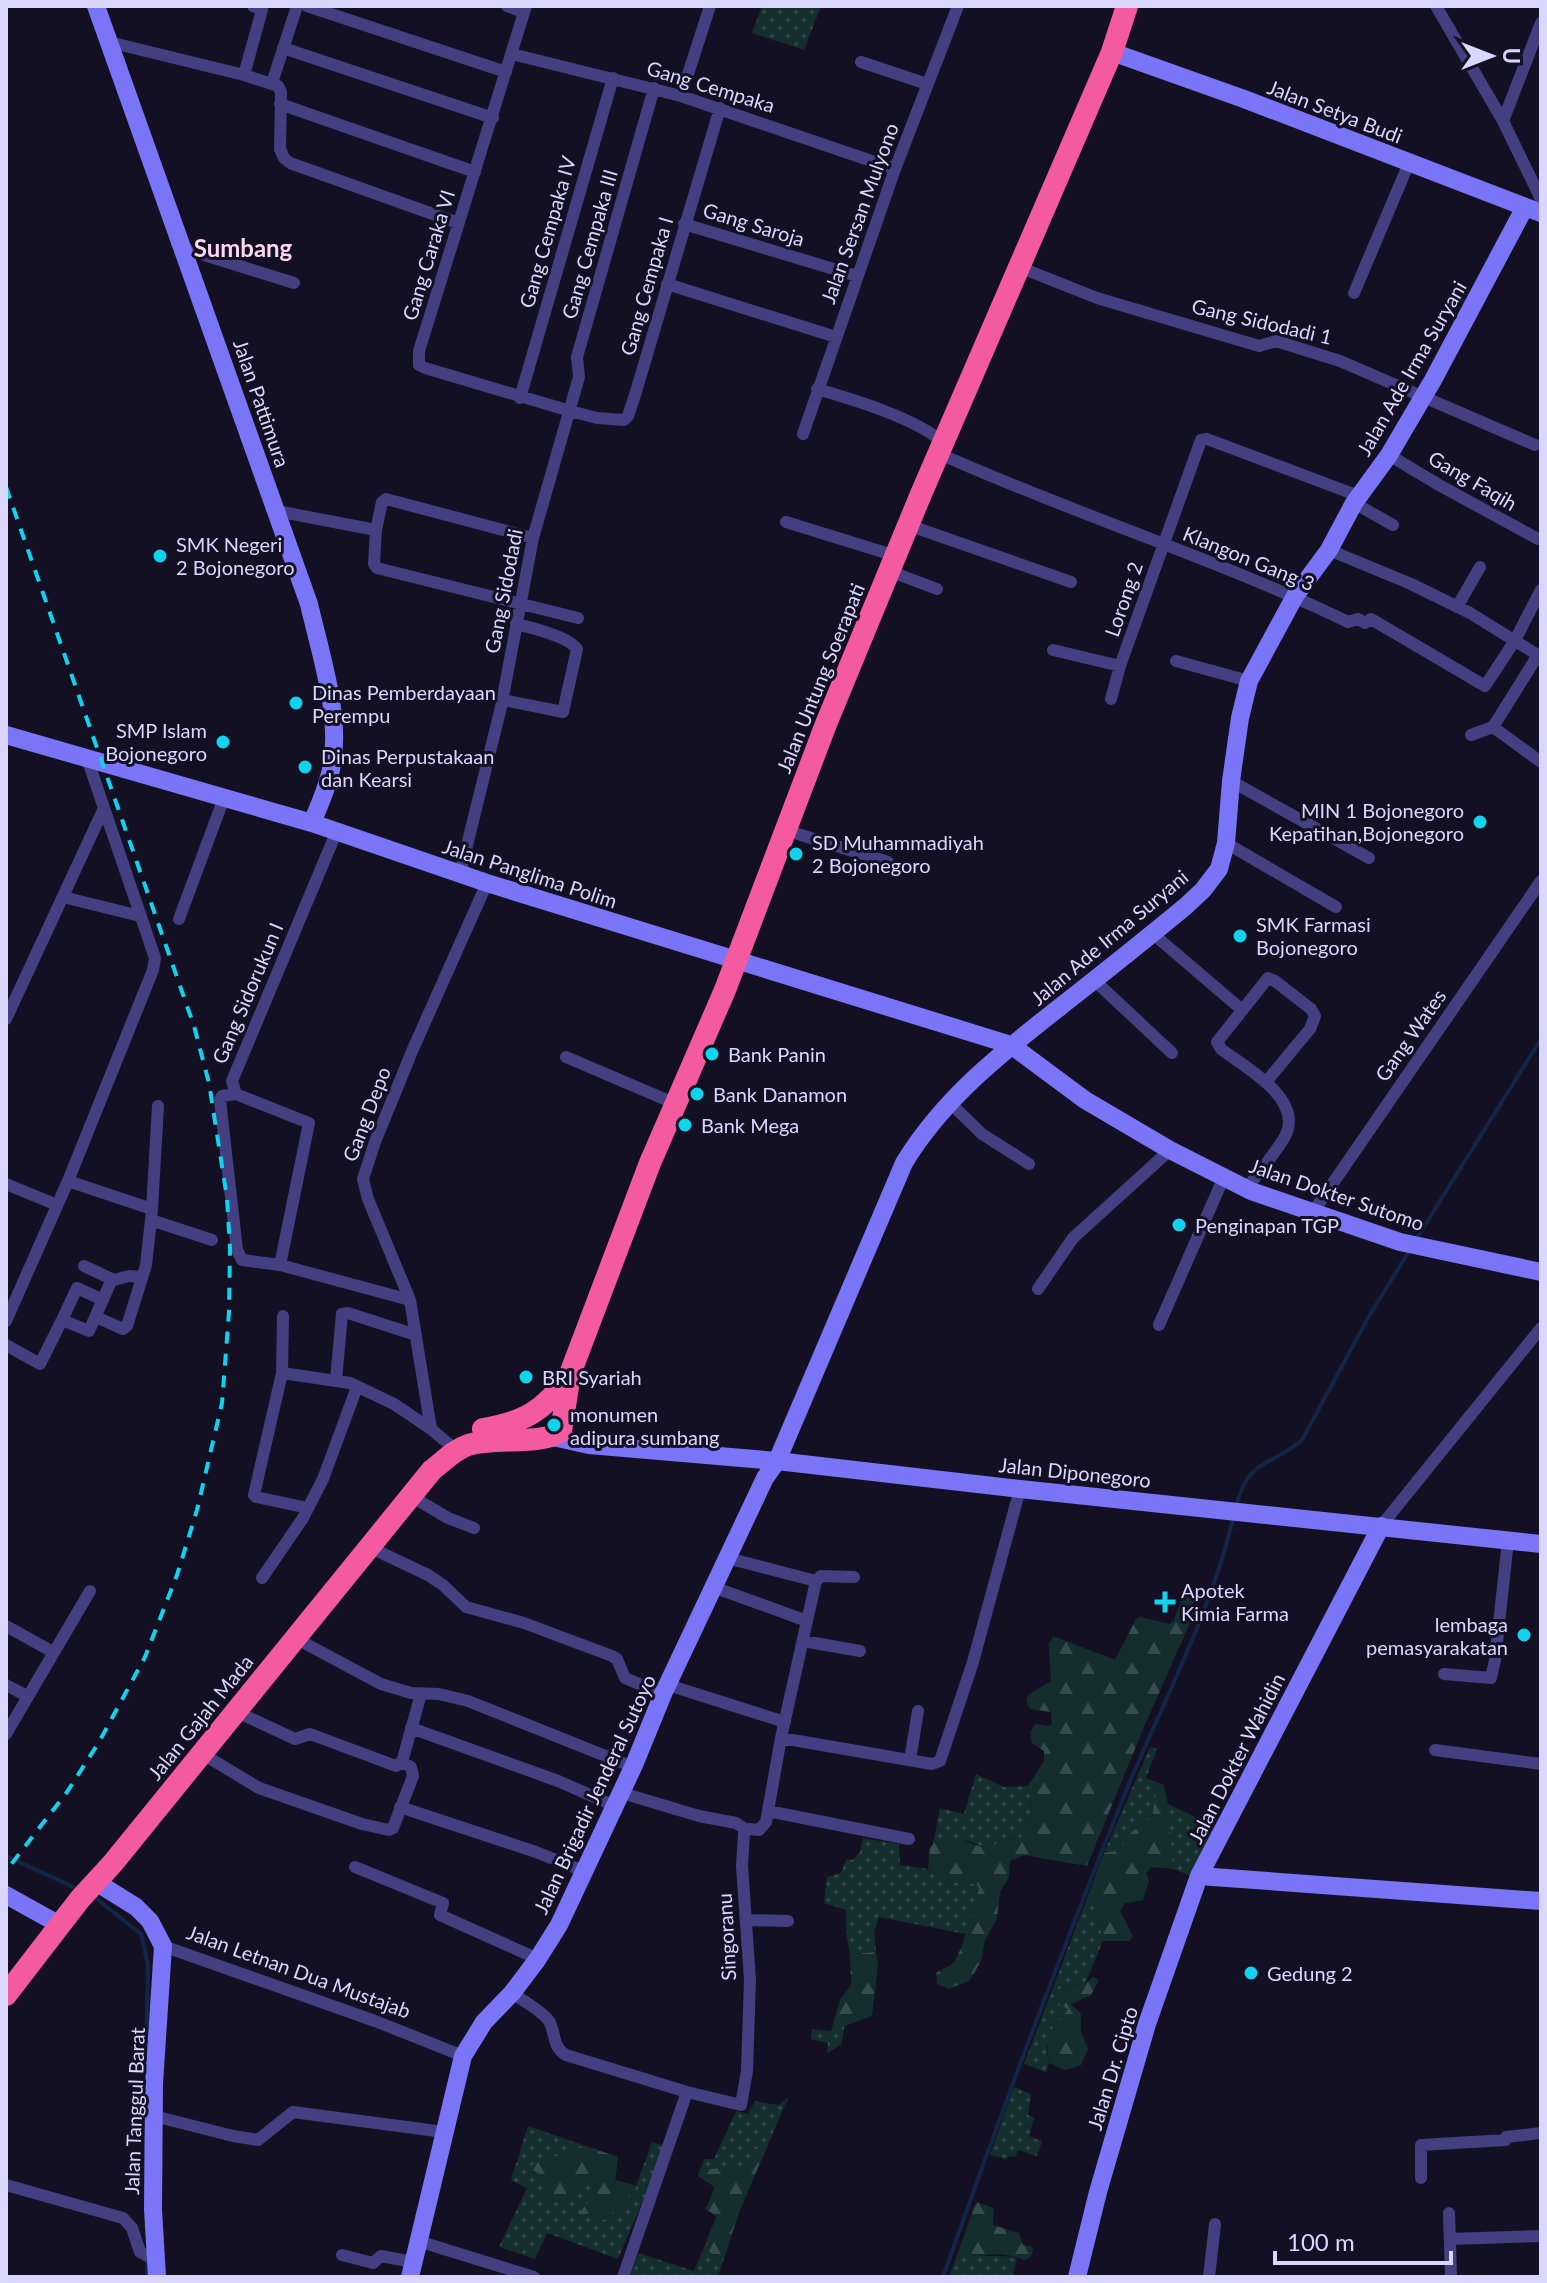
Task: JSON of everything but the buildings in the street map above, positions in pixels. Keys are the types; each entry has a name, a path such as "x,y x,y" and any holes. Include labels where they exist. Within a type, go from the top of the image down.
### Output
{"highway":[{"name":"Jalan Untung Soerapati","path":"570,1374 650,1163 736,961 892,563 1112,52 1127,6"},
{"path":"539,1410 570,1374"},
{"path":"553,1432 570,1374"},
{"path":"539,1410 557,1409 553,1432"},
{"name":"Jalan Gajah Mada","path":"6,1995 60,1925 464,1434 520,1421 539,1410"},
{"name":"Jalan Gajah Mada","path":"452,1448 553,1432"}],"street":[{"name":"Jalan Pattimura","path":"96,6 309,604 331,705 333,762 312,823"},
{"path":"272,83 297,6"},
{"path":"307,6 506,72"},
{"path":"507,6 525,9"},
{"path":"681,96 710,6"},
{"name":"Jalan Sersan Mulyono","path":"803,434 895,169 958,6"},
{"path":"1436,6 1503,121 1536,206"},
{"path":"244,75 260,7"},
{"name":"Gang Caraka VI","path":"525,9 419,351 419,365 570,411"},
{"path":"1503,121 1541,23"},
{"path":"109,42 278,86 281,92 280,149 290,163 458,223"},
{"path":"283,48 493,118"},
{"name":"Jalan Setya Budi","path":"1112,52 1409,163 1536,206"},
{"name":"Gang Cempaka","path":"512,54 681,96 895,169"},
{"path":"861,62 927,84"},
{"name":"Gang Cempaka IV","path":"520,398 613,78"},
{"name":"Gang Cempaka III","path":"570,411 579,377 577,357 654,88"},
{"path":"280,104 475,172"},
{"name":"Gang Cempaka I","path":"570,411 618,421 628,416 720,108"},
{"path":"1354,293 1409,163"},
{"name":"Jalan Ade Irma Suryani","path":"777,1461 904,1163 920,1136 949,1102 1011,1045 1203,890 1219,869 1226,843 1240,718 1249,681 1295,596 1329,550 1357,500 1389,455 1536,206"},
{"name":"Gang Saroja","path":"684,224 857,276"},
{"path":"185,249 294,283"},
{"name":"Gang Sidodadi 1","path":"1019,267 1097,298 1259,346 1276,341 1326,356 1424,395 1535,445"},
{"path":"667,284 836,337"},
{"name":"Klangon Gang 3","path":"817,389 891,414 935,435 942,449 997,480 1295,596 1348,622 1358,619 1365,623 1371,619 1485,686 1514,642"},
{"name":"Gang Sidodadi","path":"460,874 503,700 533,538 570,411"},
{"name":"Lorong 2","path":"1111,699 1201,440 1207,439 1241,451 1357,500"},
{"name":"Gang Faqih","path":"1389,455 1538,539"},
{"path":"533,538 386,499 382,502 376,530 374,564 377,568 578,618"},
{"path":"1357,500 1393,525"},
{"path":"277,511 376,530"},
{"path":"786,522 892,563 937,589"},
{"path":"908,525 1071,582"},
{"path":"1329,550 1457,607 1539,656 1493,727 1471,735"},
{"path":"1457,607 1480,567"},
{"path":"1514,642 1541,590"},
{"path":"503,700 563,712 577,649 550,632 516,624"},
{"name":"Lorong 2","path":"1053,650 1120,666"},
{"path":"1176,661 1249,681"},
{"path":"1493,727 1539,754"},
{"path":"6,735 95,761 104,808 155,958 153,970 68,1181 6,1321"},
{"name":"Jalan Panglima Polim","path":"95,761 312,823 487,883 736,961"},
{"path":"1231,781 1369,858"},
{"path":"179,919 224,798"},
{"path":"6,1019 104,808"},
{"path":"785,830 888,862"},
{"name":"Gang Sidorukun I","path":"280,1265 309,1123 236,1094 233,1078 336,833"},
{"path":"1226,843 1336,907"},
{"name":"Gang Wates","path":"1313,1212 1541,881"},
{"name":"Gang Depo","path":"431,1429 410,1300 368,1199 363,1179 413,1049 487,883"},
{"path":"63,897 140,916"},
{"path":"1152,933 1241,1009"},
{"name":"Jalan Dokter Sutomo","path":"736,961 1011,1045 1085,1100 1170,1150 1247,1188 1409,1245 1541,1272"},
{"path":"1247,1188 1287,1131 1288,1119 1282,1100 1266,1082 1218,1046 1218,1038 1268,978 1311,1009 1315,1016 1310,1029 1266,1082"},
{"path":"1094,980 1172,1053"},
{"path":"566,1057 676,1104"},
{"path":"236,1094 222,1096 220,1100 237,1250 244,1262 280,1265 410,1300"},
{"path":"949,1102 982,1134 1029,1164"},
{"path":"96,1317 125,1329 142,1277 152,1215 158,1106"},
{"path":"1038,1289 1073,1238 1170,1150"},
{"path":"1159,1325 1224,1177"},
{"path":"68,1181 212,1240"},
{"path":"6,1184 57,1205"},
{"path":"84,1266 112,1279 142,1277"},
{"path":"62,1320 88,1332 112,1279"},
{"path":"6,1345 40,1364 77,1288 103,1300"},
{"path":"336,1380 342,1314 348,1313 416,1335"},
{"path":"283,1316 282,1373 254,1496 308,1508"},
{"path":"1381,1526 1541,1328"},
{"path":"282,1373 336,1380 357,1387 394,1404 431,1429 452,1448"},
{"path":"262,1578 308,1508 323,1479 357,1387"},
{"name":"Jalan Diponegoro","path":"553,1432 605,1446 777,1461 1541,1544"},
{"name":"Jalan Brigadir Jenderal Sutoyo","path":"412,2269 463,2056 484,2022 538,1959 559,1925 586,1872 713,1587 765,1478 777,1461"},
{"path":"781,1738 932,1764 940,1761 983,1626 1020,1489"},
{"path":"411,1496 448,1518 474,1528"},
{"name":"Jalan Dokter Wahidin","path":"1381,1526 1199,1876 1541,1901"},
{"path":"1444,1674 1491,1678 1508,1541"},
{"path":"369,1547 428,1575 466,1607 524,1623 612,1656 617,1659 625,1678 785,1722"},
{"path":"727,1558 816,1581"},
{"path":"411,1728 558,1781 619,1799 736,1823 745,1829 763,1828 816,1581 821,1576 854,1577"},
{"path":"713,1587 807,1621"},
{"path":"6,1734 90,1591"},
{"path":"6,1626 53,1652"},
{"path":"295,1638 381,1684 468,1701 633,1767"},
{"path":"803,1641 860,1651"},
{"path":"6,1685 27,1696"},
{"path":"235,1711 295,1739 310,1734 396,1766 402,1762 421,1694"},
{"path":"910,1760 918,1711"},
{"path":"1435,1750 1541,1764"},
{"path":"201,1753 259,1788 383,1830 393,1828 413,1776 411,1767 402,1762"},
{"path":"400,1807 586,1872"},
{"path":"768,1811 909,1839"},
{"name":"Singoranu","path":"512,1993 545,2017 554,2033 555,2045 566,2055 741,2105 747,2071 749,1995 742,1851 745,1829"},
{"path":"355,1867 443,1903 440,1915 538,1959"},
{"name":"Jalan Dr. Cipto","path":"1077,2277 1098,2192 1147,2024 1199,1876"},
{"name":"Jalan Letnan Dua Mustajab","path":"90,1889 136,1907 150,1921 163,1946 375,2021 463,2056"},
{"path":"6,1895 60,1925"},
{"path":"747,1920 788,1921"},
{"name":"Jalan Tanggul Barat","path":"151,2262 154,2116 163,1946"},
{"path":"623,2277 687,2092"},
{"path":"154,2116 258,2140 293,2112 444,2132"},
{"path":"1421,2178 1421,2145 1506,2140 1506,2137 1541,2133"},
{"path":"6,2185 123,2218 151,2262"},
{"path":"1449,2213 1451,2277"},
{"path":"1209,2277 1215,2224"},
{"path":"1450,2239 1541,2236"},
{"path":"418,2241 534,2277"},
{"path":"342,2255 373,2263 381,2256 412,2269"}],"green space":[{"path":"762,6 821,6 804,50 752,33"},
{"path":"1185,1589 1204,1591 1087,1866 1024,1855 1010,1861 1009,1877 1000,1892 997,1918 985,1941 981,1961 970,1980 949,1989 937,1984 936,1973 954,1963 962,1946 979,1889 977,1884 940,1881 928,1869 930,1847 944,1835 989,1849 1004,1838 1018,1840 1027,1828 1031,1807 1028,1786 1044,1761 1044,1751 1032,1743 1030,1732 1035,1724 1052,1724 1051,1712 1030,1709 1026,1701 1028,1695 1051,1681 1049,1644 1053,1636 1115,1660 1136,1619 1140,1617 1170,1624 1174,1620"},
{"path":"1150,1747 1157,1749 1146,1778 1164,1785 1157,1789 1152,1816 1128,1835 1120,1850 1104,1853"},
{"path":"976,1774 1004,1787 1028,1786 1031,1814 1027,1828 1018,1840 1004,1838 989,1849 969,1841 933,1844 940,1808 964,1814"},
{"path":"1164,1785 1173,1869 1151,1867 1146,1873 1149,1881 1143,1900 1125,1903 1120,1911 1133,1936 1130,1941 1103,1941 1097,1909 1086,1901 1104,1853 1120,1850 1128,1835 1152,1816 1157,1789"},
{"path":"1168,1804 1216,1827 1192,1876 1173,1869"},
{"path":"863,1838 899,1844 900,1865 928,1869 940,1881 977,1884 979,1889 966,1934 879,1917 874,1932 876,1952 850,1954 846,1910 824,1903 827,1877 841,1873 846,1859 853,1860 860,1852"},
{"path":"1086,1901 1097,1909 1103,1941 1085,1984 1060,1988 1070,2010 1046,2047 1049,2063 1046,2072 1024,2064"},
{"path":"876,1952 878,1966 872,2016 831,2031 840,2000 851,1985 850,1954"},
{"path":"1093,1977 1099,1980 1091,1995 1071,2004 1081,2014 1081,2032 1088,2049 1081,2065 1065,2070 1049,2063 1047,2046 1050,2033 1069,2010 1059,2004 1060,1988 1085,1984"},
{"path":"845,2024 841,2045 827,2053 828,2043 811,2039 812,2029 831,2031"},
{"path":"1014,2087 1031,2094 1028,2115 1034,2118 1029,2136 1042,2141 1037,2156 1018,2150 1015,2157 1006,2159 990,2155"},
{"path":"788,2098 739,2212 718,2277 630,2277 638,2253 694,2271 717,2217 706,2209 715,2187 698,2176 704,2159 714,2159 736,2111 748,2114 755,2101 778,2105"},
{"path":"528,2126 618,2157 615,2180 636,2186 652,2142 666,2146 618,2259 547,2233 535,2259 499,2247 527,2188 511,2180"},
{"path":"768,2144 739,2212 724,2258 715,2257 708,2250 707,2239 717,2216 706,2209 715,2187 698,2176 700,2170 735,2167 743,2174 752,2151"},
{"path":"573,2147 618,2157 615,2180 637,2186 624,2203 604,2220 578,2215 599,2188 595,2183 566,2203 549,2202 541,2197 546,2177 531,2169 535,2160 549,2154 569,2156"},
{"path":"976,2202 994,2208 993,2225 1019,2233 1023,2245 1033,2247 1032,2255 1026,2260 1006,2255 970,2253 960,2247"},
{"path":"960,2247 972,2254 1017,2258 1012,2277 949,2277"}],"waterway":[{"path":"1415,1241 1541,1039"},
{"path":"1236,1507 1241,1491 1254,1471 1302,1440 1368,1318 1411,1248"},
{"path":"943,2277 1077,1915 1124,1796 1199,1623 1234,1515"},
{"path":"6,1856 80,1890"},
{"path":"92,1895 141,1934 148,1965 146,2066"},
{"path":"147,2258 147,2277"}],"railway":[{"path":"6,487 194,1026 209,1083 227,1198 230,1248 222,1403 197,1510 177,1575 145,1657 99,1742 67,1792 6,1871"}],"place":[{"name":"SMK Negeri 2 Bojonegoro","path":"160,556"},
{"name":"Dinas Pemberdayaan Perempu","path":"296,703"},
{"name":"SMP Islam Bojonegoro","path":"223,742"},
{"name":"Dinas Perpustakaan dan Kearsi","path":"305,767"},
{"name":"MIN 1 Bojonegoro Kepatihan,Bojonegoro","path":"1480,822"},
{"name":"SD Muhammadiyah 2 Bojonegoro","path":"796,854"},
{"name":"SMK Farmasi Bojonegoro","path":"1240,936"},
{"name":"Bank Panin","path":"712,1054"},
{"name":"Bank Danamon","path":"697,1094"},
{"name":"Bank Mega","path":"685,1125"},
{"name":"Penginapan TGP","path":"1179,1225"},
{"name":"BRI Syariah","path":"526,1377"},
{"name":"monumen adipura sumbang","path":"554,1425"},
{"name":"Apotek Kimia Farma","path":"1165,1602"},
{"name":"lembaga pemasyarakatan","path":"1524,1635"},
{"name":"Gedung 2","path":"1251,1973"}],"district":[{"name":"Sumbang","path":"243,247"}]}
